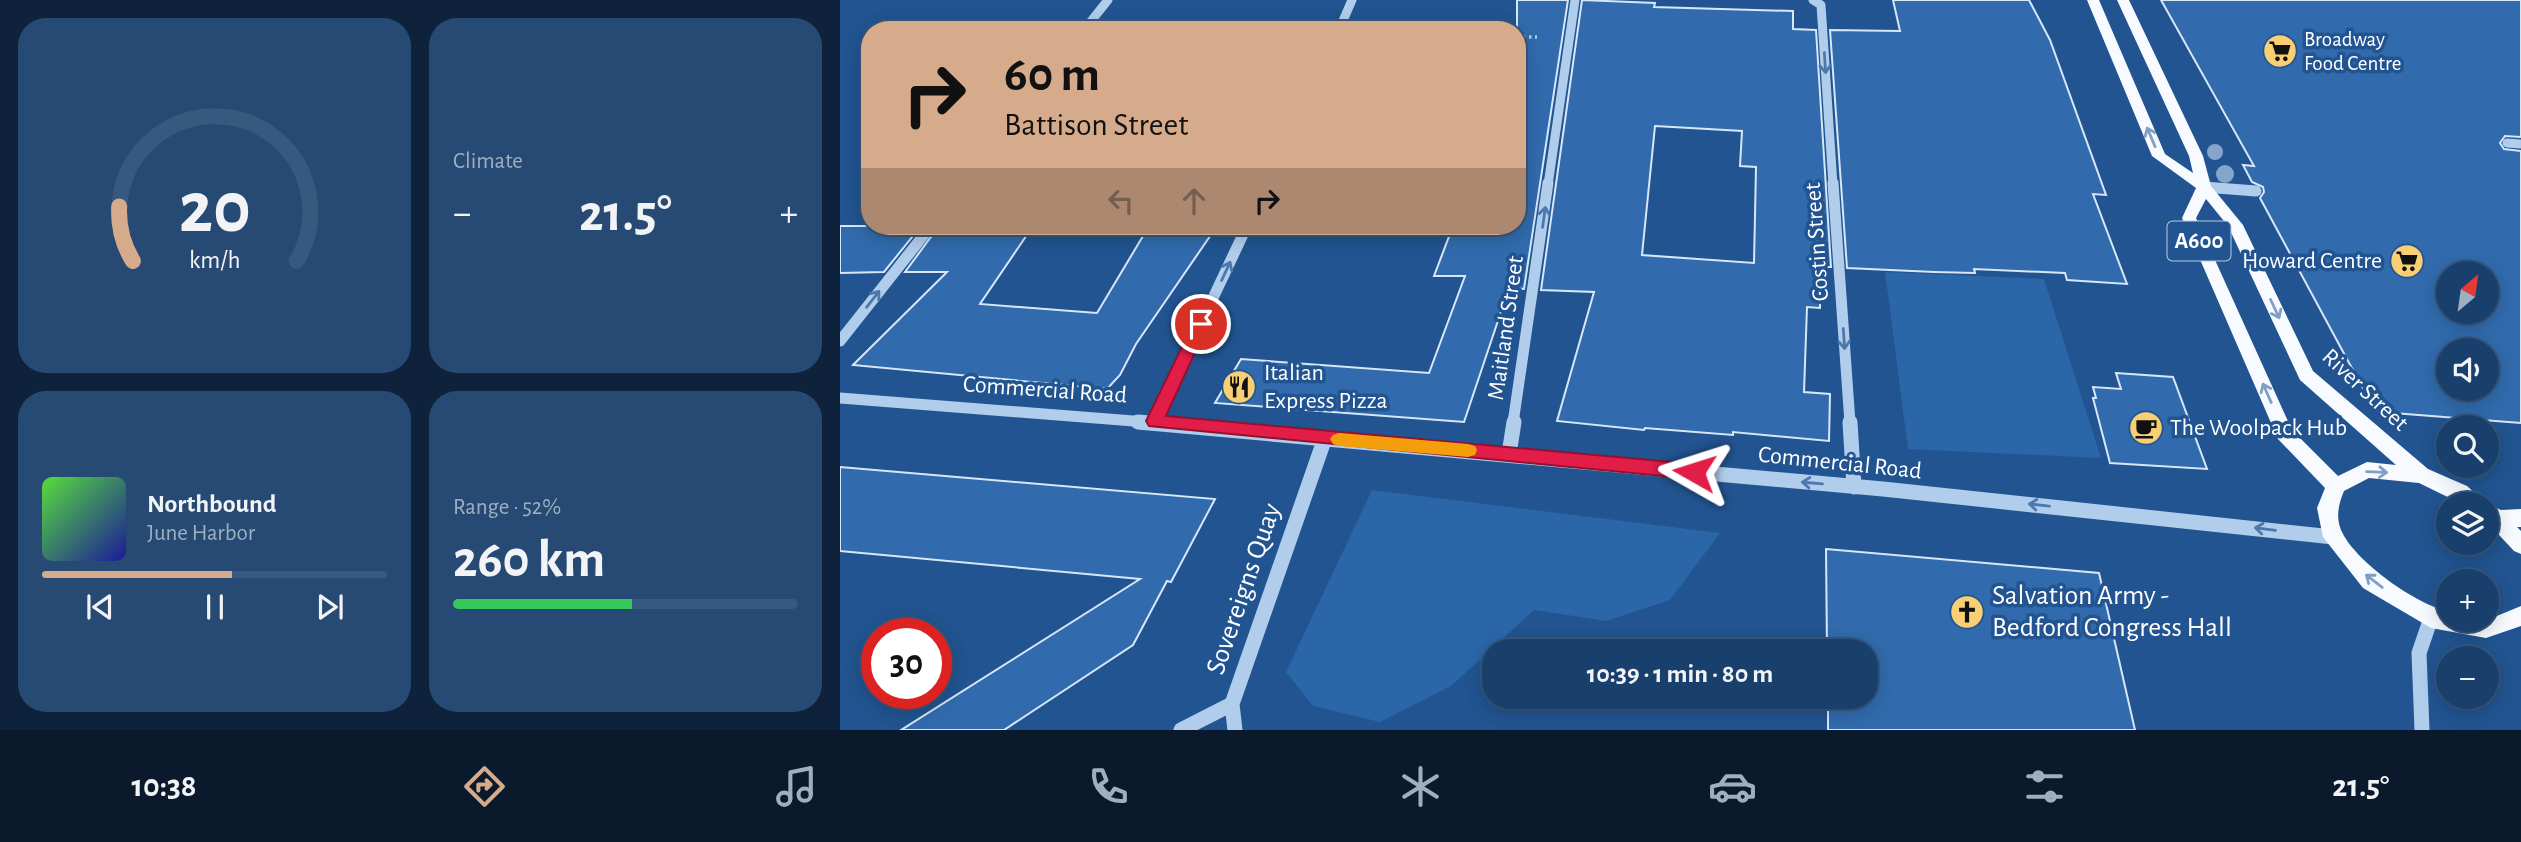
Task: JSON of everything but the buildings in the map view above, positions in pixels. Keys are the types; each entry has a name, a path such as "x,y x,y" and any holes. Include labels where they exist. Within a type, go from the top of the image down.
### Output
{"main road":[{"name":"River Street","path":"2093,0 2159,156 2204,187 2235,225 2306,375 2421,475"},
{"name":"River Street","path":"2123,0 2196,156 2204,187"},
{"name":"A600","path":"2204,187 2189,218 2200,243 2285,434 2336,486"},
{"path":"2460,492 2421,475 2367,470 2336,486 2327,508 2333,537 2371,581 2431,618 2486,628 2521,616"},
{"path":"2499,516 2521,518"},
{"path":"2499,522 2521,545"}],"street":[{"path":"1091,21 1108,0"},
{"path":"1343,21 1352,0"},
{"name":"Maitland Street","path":"1508,454 1575,0"},
{"name":"Costin Street","path":"1813,0 1821,5 1854,487"},
{"path":"2507,143 2521,144"},
{"path":"2204,187 2256,191"},
{"path":"840,341 923,235"},
{"path":"1155,421 1243,235"},
{"name":"Commercial Road","path":"840,398 1155,421 1854,487 2333,537"},
{"name":"Sovereigns Quay","path":"1181,730 1232,704 1325,438"},
{"path":"2422,730 2419,653 2431,618"},
{"path":"1232,704 1235,730"}],"shaded area":[{"path":"1885,272 2044,279 2101,458 1908,449"},
{"path":"1372,490 1720,533 1670,600 1606,621 1534,610 1502,639 1482,639 1482,658 1451,686 1380,722 1313,706 1286,672"}],"slow traffic":[{"path":"1339,439 1468,450"}],"place":[{"name":"Broadway Food Centre","path":"2280,51"},
{"name":"Howard Centre","path":"2407,261"},
{"name":"Italian Express Pizza","path":"1239,387"},
{"name":"The Woolpack Hub","path":"2146,428"},
{"name":"Salvation Army - Bedford Congress Hall","path":"1967,612"}],"route":[{"path":"1201,324 1155,421 1694,472"}]}
